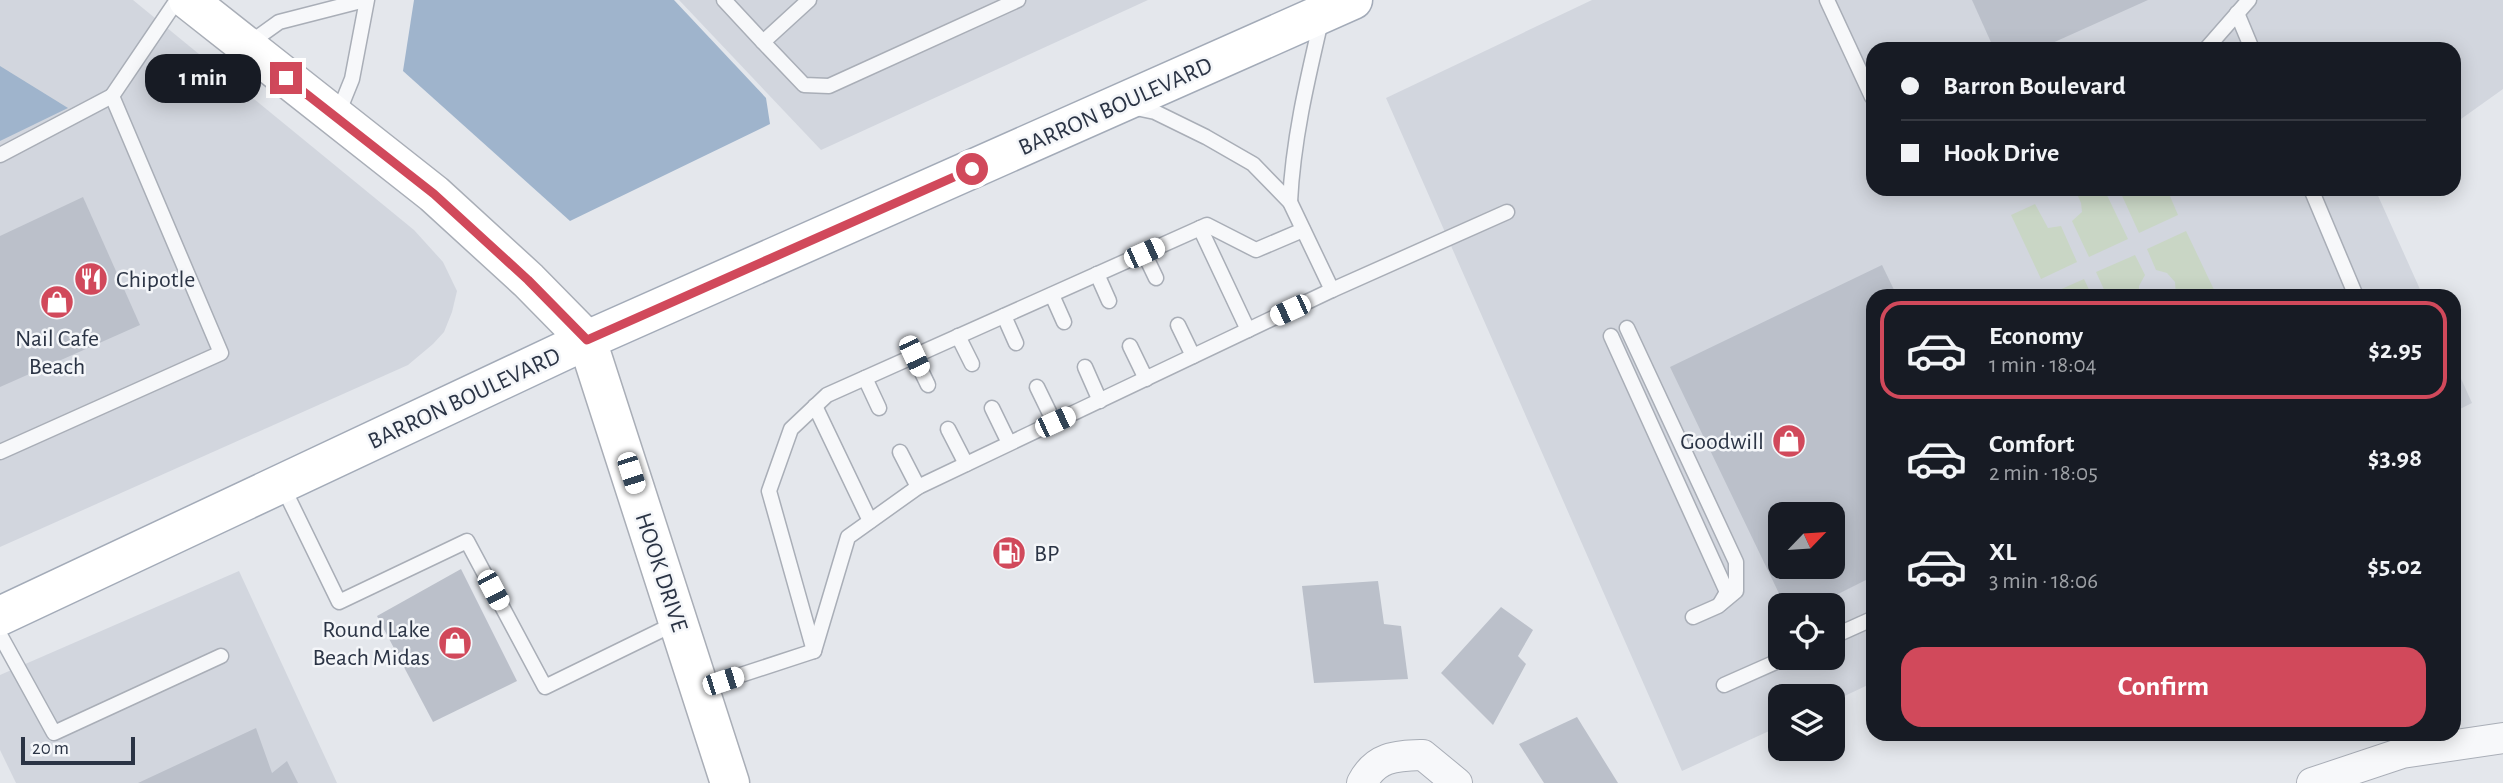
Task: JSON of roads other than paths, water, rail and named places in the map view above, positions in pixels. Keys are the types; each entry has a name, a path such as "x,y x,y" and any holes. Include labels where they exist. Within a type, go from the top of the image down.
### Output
{"main road":[{"name":"HOOK DRIVE","path":"188,0 434,194 528,280 587,340 730,783"},
{"name":"BARRON BOULEVARD","path":"0,616 587,340 1345,5"}],"street":[{"path":"2312,783 2402,753 2503,738"},
{"path":"1362,783 1367,773 1389,757 1423,754 1457,783"}],"lane":[{"path":"0,155 112,96 177,0"},
{"path":"246,46 279,22 366,0 352,79 337,117"},
{"path":"724,0 804,85 829,86 1018,0"},
{"path":"763,42 809,0"},
{"path":"1827,0 1866,84"},
{"path":"2212,42 2249,0"},
{"path":"1290,202 1300,112 1345,5"},
{"path":"2237,13 2249,42"},
{"path":"0,452 221,353 112,96"},
{"path":"1118,104 1156,112 1253,164 1290,202 1332,290"},
{"path":"2314,196 2353,289"},
{"path":"814,651 848,537 918,487 1332,290 1507,212"},
{"path":"814,651 769,491 791,429 827,395 1207,225 1256,250 1303,230"},
{"path":"1200,228 1248,330"},
{"path":"1144,253 1156,278"},
{"path":"1097,274 1110,301"},
{"path":"1052,295 1064,322"},
{"path":"1004,316 1016,343"},
{"path":"1178,325 1193,356"},
{"path":"1627,328 1736,562 1736,591 1718,606 1693,617"},
{"path":"958,336 972,364"},
{"path":"1611,336 1727,592 1718,606"},
{"path":"1130,346 1146,379"},
{"path":"914,356 928,385"},
{"path":"1085,367 1100,401"},
{"path":"865,378 879,408"},
{"path":"1037,387 1055,422"},
{"path":"815,406 870,521"},
{"path":"992,408 1009,443"},
{"path":"948,429 965,464"},
{"path":"900,452 918,487"},
{"path":"282,484 339,602 467,541 545,687 678,622"},
{"path":"1845,631 1866,622"},
{"path":"0,635 54,733 221,656"},
{"path":"700,688 814,651"},
{"path":"1724,685 1768,666"}],"water":[{"path":"414,0 674,0 766,98 770,124 570,221 403,71"},
{"path":"0,66 68,108 0,141"}],"place":[{"name":"Chipotle","path":"91,279"},
{"name":"Nail Cafe Beach","path":"57,302"},
{"name":"Goodwill","path":"1789,441"},
{"name":"BP","path":"1009,553"},
{"name":"Round Lake Beach Midas","path":"455,643"}]}
